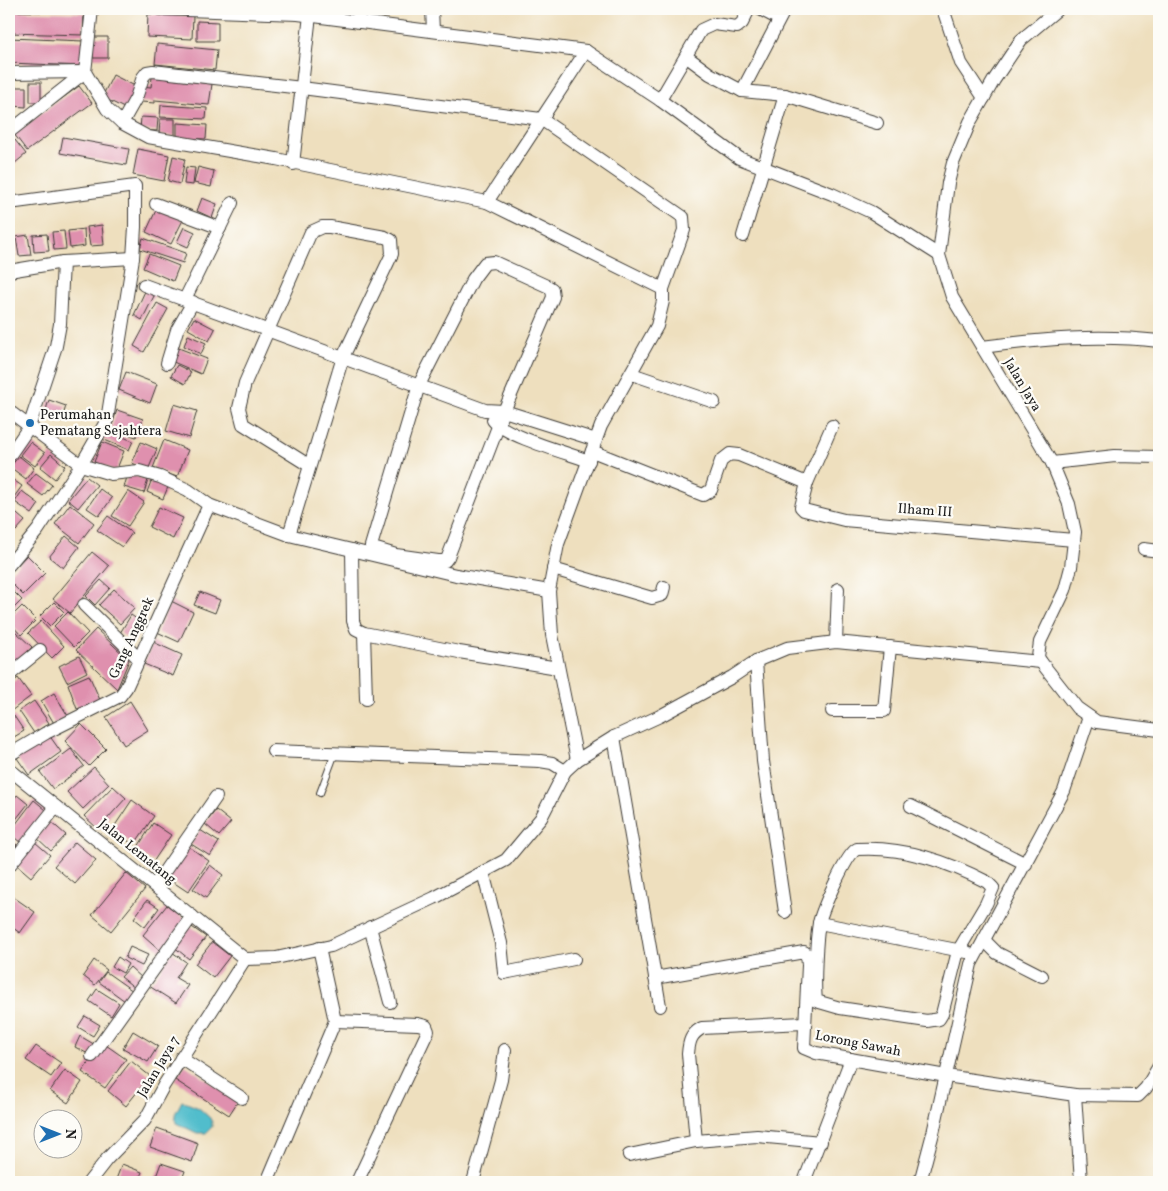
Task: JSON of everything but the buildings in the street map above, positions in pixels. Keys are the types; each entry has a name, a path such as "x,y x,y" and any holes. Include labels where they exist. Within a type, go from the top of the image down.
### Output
{"street":[{"path":"92,9 86,72 107,109 122,123 148,137 487,202 663,289"},
{"path":"162,9 359,15 433,31 586,51 660,100 739,158 832,194 871,212 939,254"},
{"path":"432,9 433,31"},
{"path":"660,100 687,57 701,30 714,24 737,27 742,23 749,9"},
{"path":"742,91 782,14 760,9"},
{"path":"943,9 961,63 984,98"},
{"name":"Jalan Jaya","path":"1041,662 1038,657 1040,642 1069,578 1074,540 1069,504 1052,463 952,297 939,254 947,192 953,163 970,122 1021,40 1058,9"},
{"path":"293,164 310,15"},
{"path":"487,202 586,51"},
{"path":"687,57 710,74 742,91 785,96 877,123"},
{"path":"9,73 86,72"},
{"path":"9,132 86,72"},
{"path":"122,123 136,98 142,77 147,72 302,88 541,119 683,217 685,224 683,235 663,289 663,301 658,326 601,426 558,544 553,569 549,591 552,635 577,760"},
{"path":"743,236 785,96"},
{"path":"9,203 135,186 133,258 107,420 81,465 38,530 9,565"},
{"path":"166,363 177,330 232,203"},
{"path":"156,204 220,228"},
{"path":"289,535 310,466 343,357 392,254 391,240 385,237 322,227 311,232 270,330 261,344 245,383 240,402 240,418 245,426 310,466"},
{"path":"9,271 63,262 133,258"},
{"path":"9,456 29,427 59,335 63,262"},
{"path":"494,262 549,287 553,292 546,316 504,411 445,561 396,555 373,548 371,546 419,385 473,279 485,263 494,262"},
{"path":"144,284 485,410 504,411 543,424 592,451 703,495 711,490 721,461 730,454 740,455 808,483"},
{"path":"982,348 1040,339 1101,336 1159,341"},
{"path":"632,374 714,402"},
{"path":"485,410 498,426 538,443 592,451"},
{"path":"9,411 81,465 111,474 139,471 160,477 188,490 209,505 289,535 456,575 549,591"},
{"path":"538,443 543,424"},
{"name":"Ilham III","path":"832,426 808,483 801,507 817,515 844,520 1074,540"},
{"path":"1052,463 1115,456 1159,457"},
{"name":"Gang Anggrek","path":"9,755 120,696 209,505"},
{"path":"1144,549 1159,551"},
{"path":"352,550 353,621 356,629 364,633 459,652 558,668"},
{"path":"553,569 652,598 662,595 664,587"},
{"path":"836,642 838,589"},
{"path":"84,605 139,658"},
{"path":"364,633 366,699"},
{"path":"245,959 276,958 331,946 434,898 506,860 541,818 565,771 577,760 614,737 660,716 732,677 756,661 787,648 836,642 1041,662 1077,708 1097,722 1159,730"},
{"path":"832,711 884,711 890,647"},
{"path":"9,675 40,650"},
{"path":"756,661 762,761 785,912"},
{"path":"920,1182 971,964 1064,790 1089,717"},
{"path":"614,737 660,1006"},
{"path":"273,751 540,760 552,763 565,771"},
{"name":"Jalan Lematang","path":"9,769 245,959"},
{"path":"155,885 216,797"},
{"path":"911,806 1026,864"},
{"path":"9,866 56,807"},
{"path":"864,849 916,854 957,866 987,882 993,888 986,904 958,951 942,1014 939,1019 927,1021 833,1007 816,1001 819,923 852,852 864,849"},
{"path":"484,872 501,943 504,973 574,959"},
{"path":"92,1056 192,916"},
{"path":"819,923 958,951 977,953"},
{"path":"370,927 390,1002"},
{"path":"984,940 997,953 1042,976"},
{"path":"267,1182 336,1021 319,948"},
{"name":"Lorong Sawah","path":"654,978 804,952 807,954 808,966 804,1048 816,1053 946,1076 1075,1094 1138,1096 1146,1088 1159,1066"},
{"name":"Jalan Jaya 7","path":"89,1182 107,1159 145,1120 181,1058 245,959"},
{"path":"336,1021 418,1024 426,1026 428,1031 357,1182"},
{"path":"696,1141 688,1054 693,1034 702,1028 804,1023"},
{"path":"473,1182 501,1080 505,1050"},
{"path":"181,1058 242,1098"},
{"path":"804,1182 821,1142 851,1059"},
{"path":"1075,1094 1081,1182"},
{"path":"629,1155 696,1141 757,1136 821,1142"}],"lane":[{"path":"320,793 336,754"}],"water":[{"path":"182,1101 199,1108 212,1120 212,1127 206,1133 197,1133 176,1123 175,1114"}],"place":[{"name":"Perumahan Pematang Sejahtera","path":"30,423"}]}
